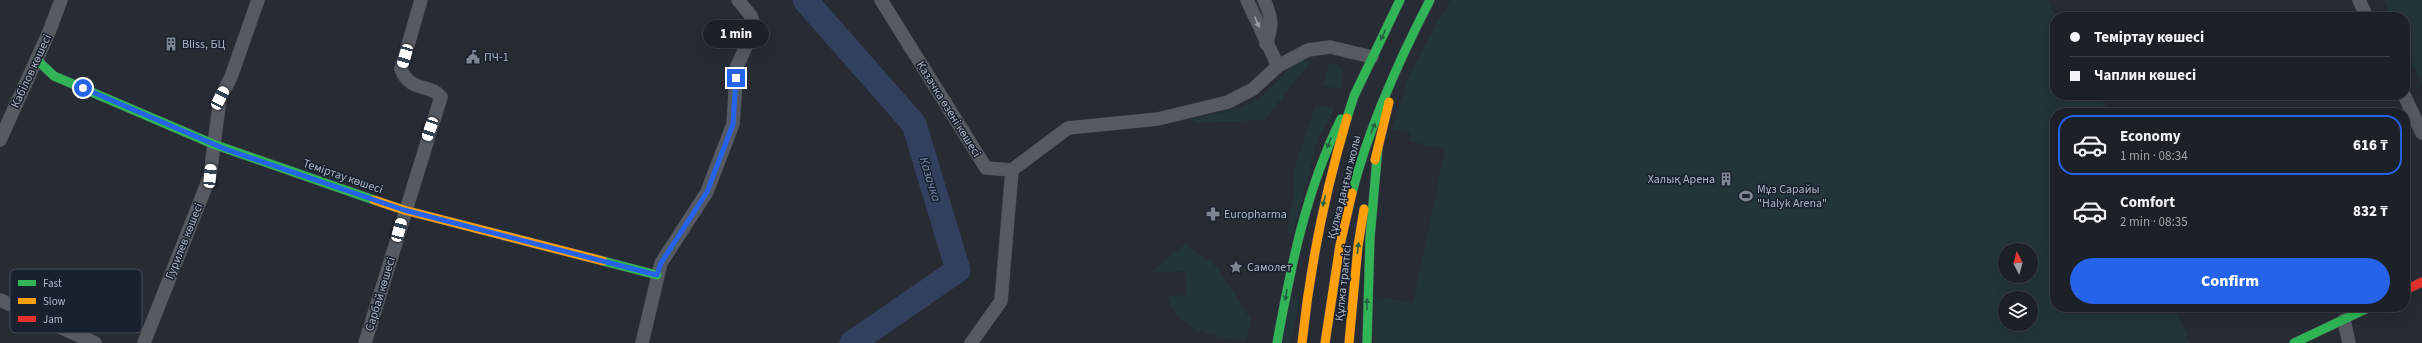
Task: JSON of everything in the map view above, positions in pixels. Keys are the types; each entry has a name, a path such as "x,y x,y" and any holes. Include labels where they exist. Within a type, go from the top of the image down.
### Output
{"main road":[{"name":"Құлжа даңғыл жолы","path":"1302,343 1308,283 1323,205 1354,96 1400,0"},
{"name":"Құлжа даңғыл жолы","path":"1325,343 1334,284 1364,150 1401,62 1430,0"},
{"name":"Теміртау көшесі","path":"37,60 54,76 213,144 404,210 657,275"},
{"name":"Құлжа трактісі","path":"1349,343 1358,246 1366,195 1401,62"},
{"path":"1277,343 1294,257 1316,176 1332,137 1354,96"},
{"path":"1367,343 1370,238 1378,147"},
{"path":"2410,288 2422,282"},
{"path":"2294,343 2360,312"}],"street":[{"name":"Кабілов көшесі","path":"0,140 37,60 61,0"},
{"name":"Гурилев көшесі","path":"144,343 210,176 220,98 231,76 258,0"},
{"name":"Сарбай көшесі","path":"365,343 404,210 441,96 438,93 420,88 404,78 401,69 421,0"},
{"path":"642,343 661,263 707,192 733,124 737,66 750,38 754,24 752,16 738,0"},
{"name":"Казачка өзені көшесі","path":"881,0 986,168 1012,170"},
{"path":"1247,0 1266,44 1278,66"},
{"path":"1264,0 1272,17 1271,30 1266,44"},
{"path":"2359,0 2365,12"},
{"path":"971,343 1001,301 1012,170 1068,128 1158,118 1228,102 1253,89 1278,66 1308,50 1330,48 1372,57"},
{"path":"2406,100 2422,133"},
{"path":"0,300 10,305"},
{"path":"2344,320 2349,343"},
{"path":"73,333 95,343"}],"shaded area":[{"name":"Мұз Сарайы \"Halyk Arena\"","path":"1450,0 2048,0 2054,12 2050,12 2050,100 2103,100 2107,108 2050,108 2050,312 2177,312 2190,343 1374,343 1374,298 1383,300 1383,297 1413,303 1445,149 1409,141 1410,133 1392,129 1409,75"},
{"path":"2384,0 2422,0 2422,84 2410,58 2410,12 2389,12"},
{"path":"1297,61 1311,61 1265,120 1194,123 1193,119 1240,108 1260,98"},
{"path":"1329,64 1338,64 1343,70 1342,89 1323,86"},
{"path":"1316,105 1335,108 1318,139 1293,234 1287,232 1294,192 1293,171"},
{"path":"1185,244 1217,267 1251,320 1246,342 1198,330 1178,317 1172,308 1168,296 1186,295 1185,271 1150,273"},
{"path":"1291,297 1299,301 1291,343 1283,343"}],"waterway":[{"name":"Казачка","path":"805,0 914,124 958,270 852,343"}],"traffic: fast":[{"path":"1347,118 1354,96 1400,0"},
{"path":"1352,193 1367,143 1385,95 1430,0"},
{"path":"37,60 54,76 213,144 374,200"},
{"path":"1277,343 1301,229 1318,173 1341,119"},
{"path":"1367,343 1370,238 1378,147"},
{"path":"603,261 657,275"},
{"path":"2294,343 2359,312"}],"traffic: slow":[{"path":"1375,160 1389,102"},
{"path":"1302,343 1309,286 1319,229 1347,118"},
{"path":"1325,343 1340,245 1352,193"},
{"path":"374,200 404,210 603,261"},
{"path":"1349,343 1358,246 1364,209"}],"traffic: jam":[{"path":"2410,288 2422,282"}],"place":[{"name":"Bliss, БЦ","path":"171,44"},
{"name":"ПЧ-1","path":"473,57"},
{"name":"Халық Арена","path":"1726,179"},
{"name":"Мұз Сарайы \"Halyk Arena\"","path":"1746,196"},
{"name":"Europharma","path":"1213,214"},
{"name":"Самолет","path":"1236,267"}],"route":[{"path":"83,88 225,149 404,210 657,275 661,263 707,192 733,124 736,102 736,78"}]}
